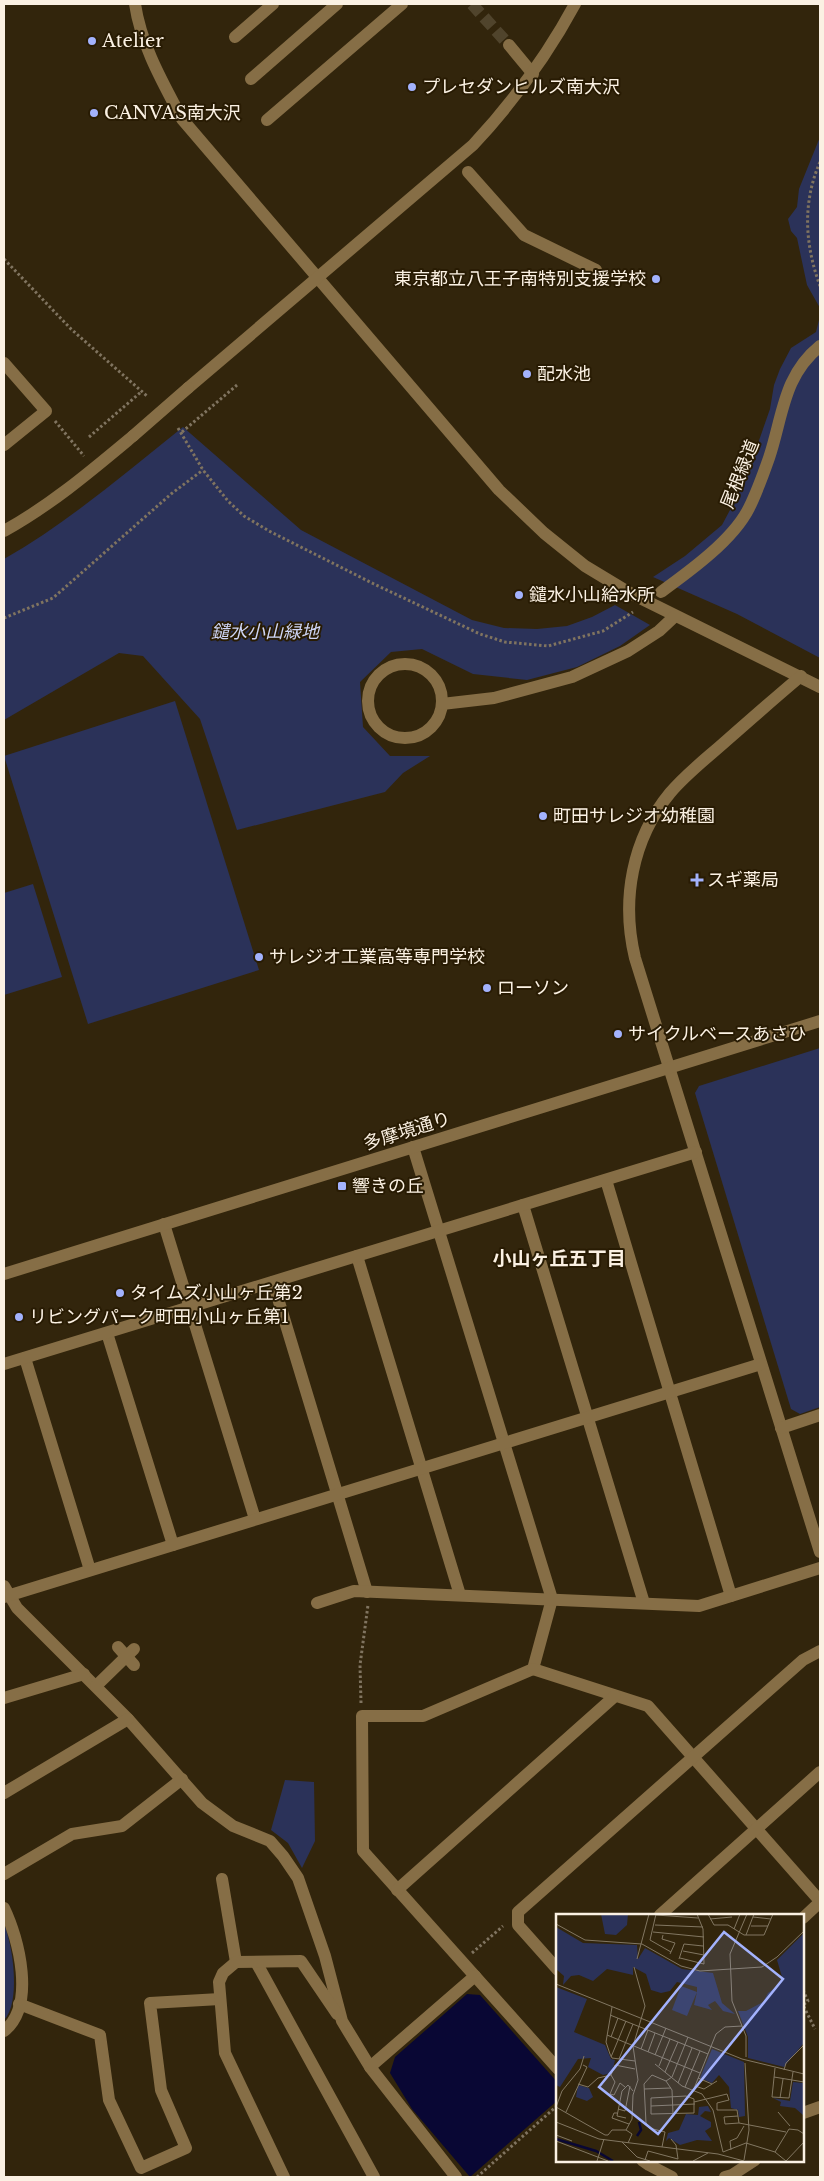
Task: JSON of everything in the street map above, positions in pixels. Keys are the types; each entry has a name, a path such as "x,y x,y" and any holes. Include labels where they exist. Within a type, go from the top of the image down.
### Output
{"street":[{"path":"135,4 147,47 182,119 499,490 544,533 585,566 628,592 820,686"},
{"path":"235,37 273,4"},
{"path":"252,79 337,4"},
{"path":"267,120 402,4"},
{"path":"4,532 61,496 472,146 497,120 532,74 575,4"},
{"path":"508,45 532,74"},
{"path":"468,172 524,235 596,270"},
{"name":"尾根緑道","path":"661,592 735,529 748,510 769,457 784,400 794,375 810,354 820,346"},
{"path":"4,363 46,411 4,444"},
{"path":"442,704 494,698 572,677 628,651 659,631 675,616"},
{"path":"404,663 417,665 427,670 436,679 441,691 442,704 438,717 431,728 419,735 407,738 394,737 383,731 374,722 368,710 367,697 372,682 380,672 392,665 404,663"},
{"path":"801,676 671,792 650,823 637,854 629,898 629,926 635,958 820,1552"},
{"name":"多摩境通り","path":"4,1274 820,1021"},
{"path":"413,1147 552,1599 533,1669"},
{"path":"4,1364 696,1152"},
{"path":"606,1180 731,1596"},
{"path":"523,1205 644,1603"},
{"path":"164,1224 255,1520"},
{"path":"357,1256 460,1596"},
{"path":"272,1282 368,1592"},
{"path":"107,1333 173,1545"},
{"path":"25,1358 90,1570"},
{"path":"342,2021 325,1956 298,1878 284,1856 270,1841 233,1826 202,1803 128,1718 5,1593 173,1545 760,1364"},
{"path":"781,1428 820,1415"},
{"path":"808,1512 820,1508"},
{"path":"317,1603 354,1591 700,1606 820,1568"},
{"path":"556,1968 518,1925 518,1912 803,1660 820,1652"},
{"path":"96,1686 128,1654"},
{"path":"556,2067 363,1851 362,1716 423,1716 533,1669 648,1706 820,1902 804,1917"},
{"path":"4,1698 84,1674"},
{"path":"397,1890 615,1696"},
{"path":"4,1793 128,1718"},
{"path":"661,1914 820,1772"},
{"path":"4,1874 72,1834 122,1826 182,1779"},
{"path":"222,1879 236,1962"},
{"path":"4,1908 15,1933 20,1951 22,1970 20,2004 11,2026 4,2031"},
{"path":"284,2177 225,2053 219,1982 223,1974 236,1962 302,1961 370,2067 456,2177"},
{"path":"256,1962 374,2177"},
{"path":"370,2067 475,1976"},
{"path":"20,2004 100,2035 109,2100 141,2168 186,2148 161,2090 150,2003 220,1999"},
{"path":"804,2113 820,2107"},
{"path":"643,2161 649,2166 672,2177"},
{"path":"725,2177 732,2175 753,2161"}],"path":[{"path":"820,162 811,188 807,216 809,249 820,286"},
{"path":"4,259 72,329 147,396"},
{"path":"182,432 237,385"},
{"path":"90,437 141,392"},
{"path":"46,411 84,456"},
{"path":"178,428 203,470 228,502 244,516 269,531 374,584 480,634 505,642 548,646 603,631 633,612"},
{"path":"4,618 53,598 171,494 203,470"},
{"path":"362,1716 360,1665 368,1592"},
{"path":"462,1961 518,1912"},
{"path":"804,1992 808,2001 804,2004"},
{"path":"804,2007 815,2029"},
{"path":"477,2177 556,2107"}],"green space":[{"path":"820,137 820,308 807,285 797,238 791,231 788,219 797,207 799,189"},
{"path":"820,316 820,658 737,614 653,577 685,556 722,525 738,495 756,449 770,409 774,385 780,369 791,348 816,332"},
{"name":"鑓水小山緑地","path":"183,427 301,530 472,620 504,628 537,629 567,626 592,617 615,605 650,625 620,646 577,667 527,680 473,674 422,649 391,652 360,682 363,727 390,756 430,756 403,773 385,792 237,830 200,719 143,656 119,653 4,720 4,559 74,513"},
{"path":"175,701 259,970 88,1024 4,756"},
{"path":"33,884 62,977 4,995 4,893"},
{"path":"820,1048 820,1407 800,1414 791,1409 695,1093 699,1086"},
{"path":"285,1780 314,1782 315,1841 302,1868 288,1843 271,1830"},
{"path":"4,1924 10,1945 14,1988 9,2012 4,2020"}],"shaded area":[{"path":"467,1994 480,1995 556,2081 556,2102 470,2177 412,2109 390,2073 395,2057"}],"tunnel":[{"path":"472,4 509,45"}],"place":[{"name":"Atelier","path":"92,41"},
{"name":"プレセダンヒルズ南大沢","path":"412,87"},
{"name":"CANVAS南大沢","path":"94,113"},
{"name":"東京都立八王子南特別支援学校","path":"656,279"},
{"name":"配水池","path":"527,374"},
{"name":"鑓水小山給水所","path":"519,595"},
{"name":"町田サレジオ幼稚園","path":"543,816"},
{"name":"スギ薬局","path":"697,880"},
{"name":"サレジオ工業高等専門学校","path":"259,957"},
{"name":"ローソン","path":"487,988"},
{"name":"サイクルベースあさひ","path":"618,1034"},
{"name":"響きの丘","path":"342,1186"},
{"name":"タイムズ小山ヶ丘第2","path":"120,1293"},
{"name":"リビングパーク町田小山ヶ丘第1","path":"19,1317"}],"district":[{"name":"小山ヶ丘五丁目","path":"559,1258"}]}
